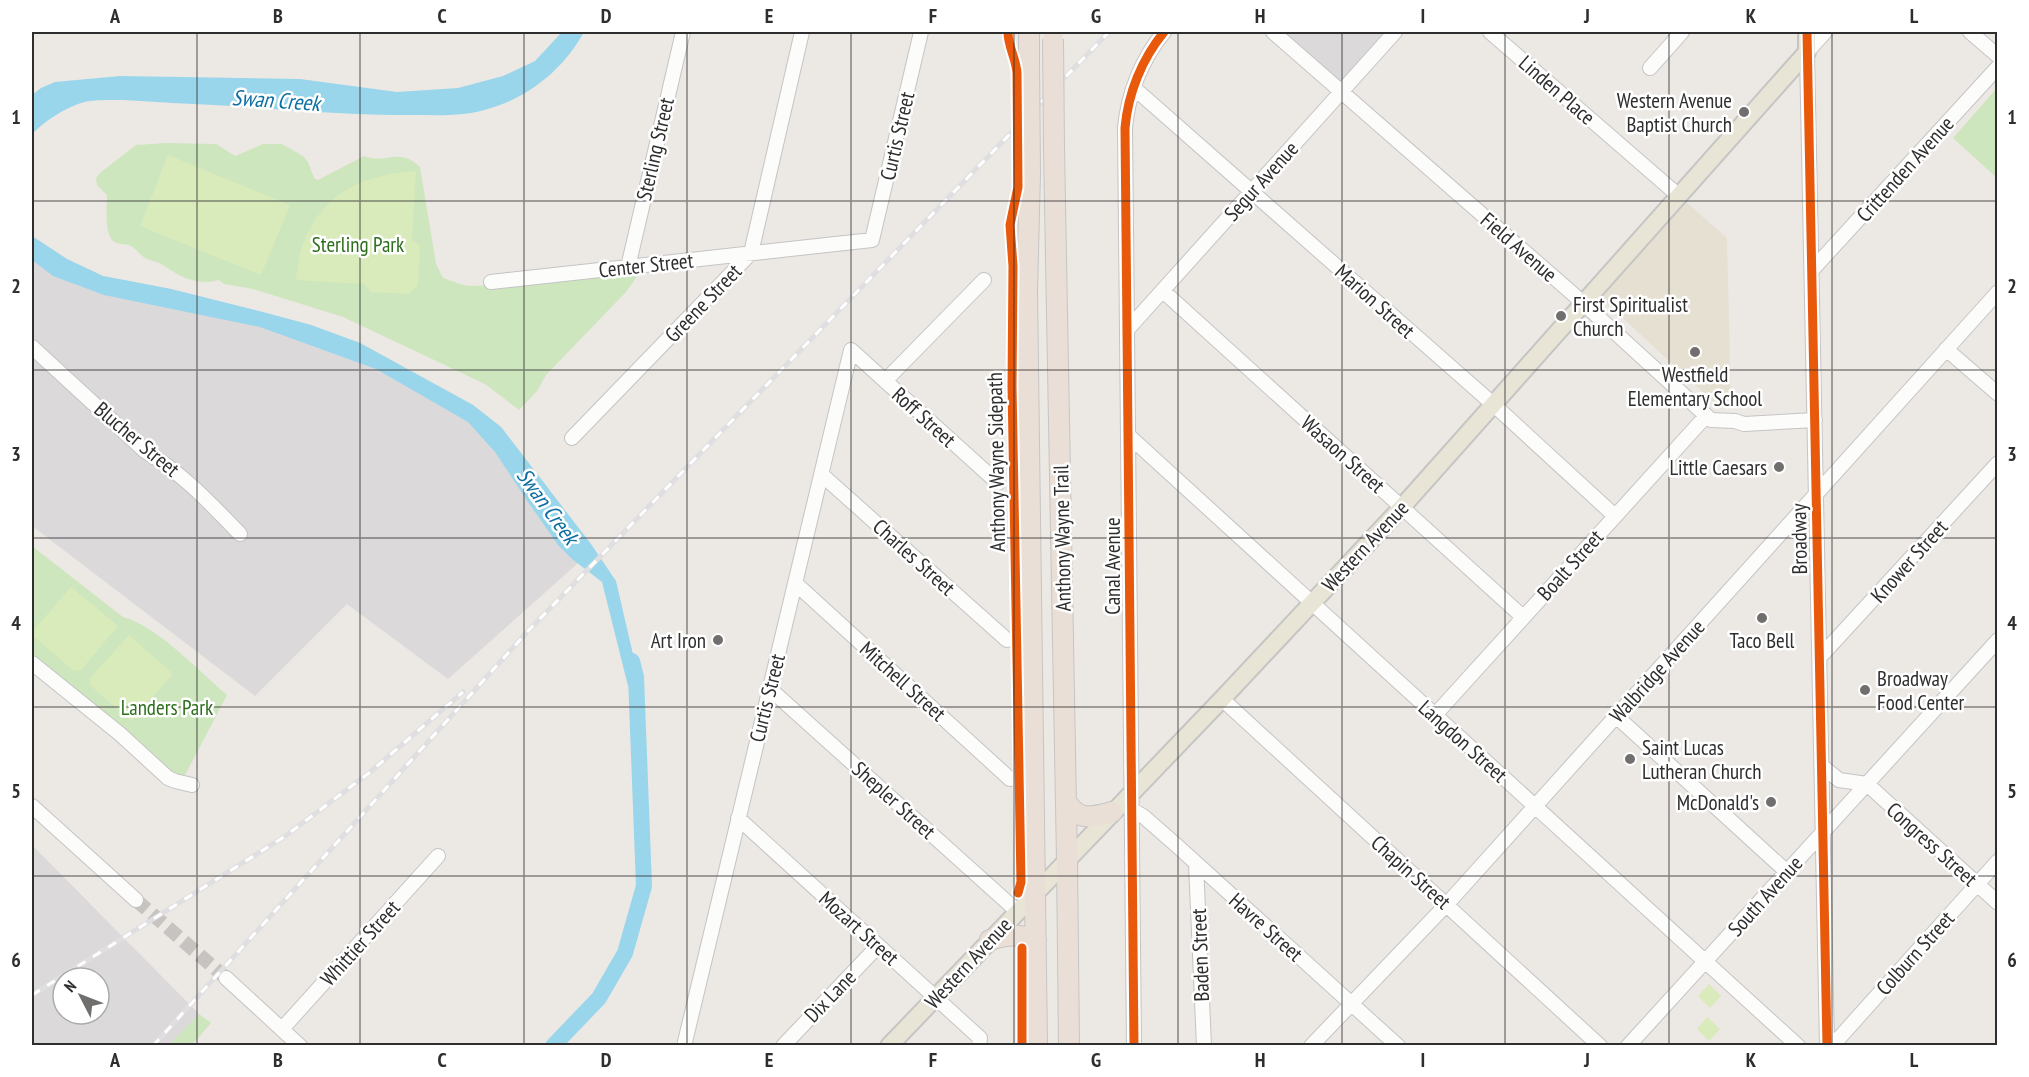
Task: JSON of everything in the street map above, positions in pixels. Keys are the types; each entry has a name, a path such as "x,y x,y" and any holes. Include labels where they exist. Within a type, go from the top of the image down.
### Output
{"highway":[{"name":"Anthony Wayne Trail","path":"1029,32 1030,173 1027,291 1037,1046"},
{"name":"Anthony Wayne Trail","path":"1053,35 1069,1046"},
{"path":"1066,801 1071,810 1079,816 1095,816 1122,811"},
{"path":"990,940 1006,934 1035,940"}],"main road":[{"name":"Broadway","path":"1807,32 1807,52"},
{"name":"Western Avenue","path":"889,1046 1067,860 1122,811 1132,792 1401,507 1807,52"}],"street":[{"name":"Sterling Street","path":"628,267 683,32"},
{"name":"Greene Street","path":"572,438 751,253 802,32"},
{"name":"Curtis Street","path":"872,240 921,32"},
{"name":"Canal Avenue","path":"1132,792 1125,128 1126,116 1140,70 1149,52 1164,32"},
{"name":"Field Avenue","path":"1273,32 1583,303 1706,416"},
{"name":"Segur Avenue","path":"1127,330 1395,32"},
{"name":"Linden Place","path":"1490,32 1679,196"},
{"path":"1650,68 1682,32"},
{"name":"Western Avenue","path":"1807,52 1825,32"},
{"path":"1970,32 1998,56"},
{"name":"Broadway","path":"1807,52 1827,1046"},
{"name":"Crittenden Avenue","path":"1812,270 1998,67"},
{"name":"Marion Street","path":"1134,88 1494,405 1615,516"},
{"name":"Center Street","path":"491,282 872,240"},
{"path":"885,381 984,280"},
{"name":"Wasaon Street","path":"1163,291 1523,617"},
{"name":"Walbridge Avenue","path":"1311,1046 1536,807 1998,292"},
{"name":"Blucher Street","path":"32,347 146,451 164,462 198,491 240,534"},
{"path":"1946,349 1998,394"},
{"name":"Curtis Street","path":"684,1046 851,350"},
{"name":"Roff Street","path":"851,350 998,483"},
{"path":"1706,416 1716,421 1735,421 1744,424 1815,420"},
{"name":"Boalt Street","path":"1435,715 1706,416"},
{"name":"Langdon Street","path":"1129,436 1798,1046"},
{"name":"Knower Street","path":"1820,657 1998,464"},
{"name":"Charles Street","path":"821,474 1006,640"},
{"name":"Mitchell Street","path":"795,584 1010,779"},
{"name":"South Avenue","path":"1629,1046 1998,640"},
{"path":"32,663 111,727 168,778 175,782 192,784"},
{"name":"Shepler Street","path":"770,689 1017,911"},
{"name":"Chapin Street","path":"1222,699 1600,1046"},
{"path":"1616,716 1787,872"},
{"path":"1822,766 1839,780 1867,784"},
{"name":"Congress Street","path":"1867,784 1998,903"},
{"path":"32,806 136,900"},
{"path":"1122,811 1134,1046"},
{"name":"Havre Street","path":"1122,811 1143,816 1398,1046"},
{"name":"Mozart Street","path":"738,818 980,1042"},
{"name":"Whittier Street","path":"282,1029 438,856"},
{"name":"Colburn Street","path":"1832,1046 1998,861"},
{"name":"Baden Street","path":"1196,864 1204,1046"},
{"name":"Dix Lane","path":"783,1046 878,946"},
{"path":"226,978 300,1046"}],"shaded area":[{"path":"1280,32 1387,32 1340,84"},
{"name":"Westfield Elementary School","path":"1686,202 1727,238 1731,407 1719,407 1601,298"},
{"path":"32,236 67,259 103,276 171,289 311,325 360,343 473,405 501,427 547,487 586,556 448,679 347,604 255,696 32,526"},
{"path":"33,846 199,1014 169,1045 32,1045"}],"green space":[{"path":"1997,88 1997,178 1953,138"},
{"name":"Sterling Park","path":"216,144 235,156 263,144 282,144 303,156 314,178 318,180 364,156 379,159 399,157 412,161 420,167 436,264 443,278 463,285 497,285 639,267 638,275 626,292 546,375 537,391 519,410 485,384 343,317 253,289 224,284 219,280 203,282 189,279 145,258 131,246 113,241 107,226 107,195 97,185 96,178 136,145"},
{"path":"168,155 290,205 261,275 140,226"},
{"path":"416,171 412,240 420,246 418,285 409,294 371,292 364,284 295,280 301,249 311,226 333,199 362,182 379,176"},
{"name":"Landers Park","path":"32,546 123,617 136,622 164,640 227,695 182,781 32,658"},
{"path":"71,587 118,626 81,670 74,671 32,635 32,632"},
{"path":"129,635 173,674 131,721 90,685 90,678"},
{"path":"1709,984 1721,996 1710,1008 1698,996"},
{"path":"199,1014 211,1023 192,1045 169,1045"},
{"path":"1707,1017 1720,1029 1709,1041 1697,1029"}],"water":[{"path":"562,32 584,32 567,57 545,79 506,103 471,113 380,115 100,100 81,103 68,109 48,120 32,134 32,95 55,82 120,76 300,79 397,92 458,88 503,76 535,61"},
{"path":"32,236 67,259 103,276 171,289 263,312 311,325 360,343 473,405 501,427 591,544 616,581 639,680 628,686 602,582 558,545 495,452 468,422 376,369 260,327 104,295 53,276 32,260"}],"waterway":[{"name":"Swan Creek","path":"553,1046 599,998 625,953 644,886 636,677 632,661"}],"tunnel":[{"path":"136,900 226,978"}],"railway":[{"path":"153,1046 529,630 1109,32"},
{"path":"32,995 284,837 369,773 463,692"}],"cycle path":[{"name":"Anthony Wayne Sidepath","path":"1008,32 1017,73 1018,187 1010,225 1013,266 1012,386 1021,882 1018,893"},
{"path":"1134,1046 1125,128 1129,102 1137,77 1149,53 1164,32"},
{"path":"1807,32 1827,1046"},
{"path":"1022,948 1022,1046"}],"place":[{"name":"Western Avenue Baptist Church","path":"1744,112"},
{"name":"First Spiritualist Church","path":"1561,316"},
{"name":"Westfield Elementary School","path":"1695,352"},
{"name":"Little Caesars","path":"1779,467"},
{"name":"Taco Bell","path":"1762,618"},
{"name":"Art Iron","path":"718,640"},
{"name":"Broadway Food Center","path":"1865,690"},
{"name":"Saint Lucas Lutheran Church","path":"1630,759"},
{"name":"McDonald's","path":"1771,802"}]}
